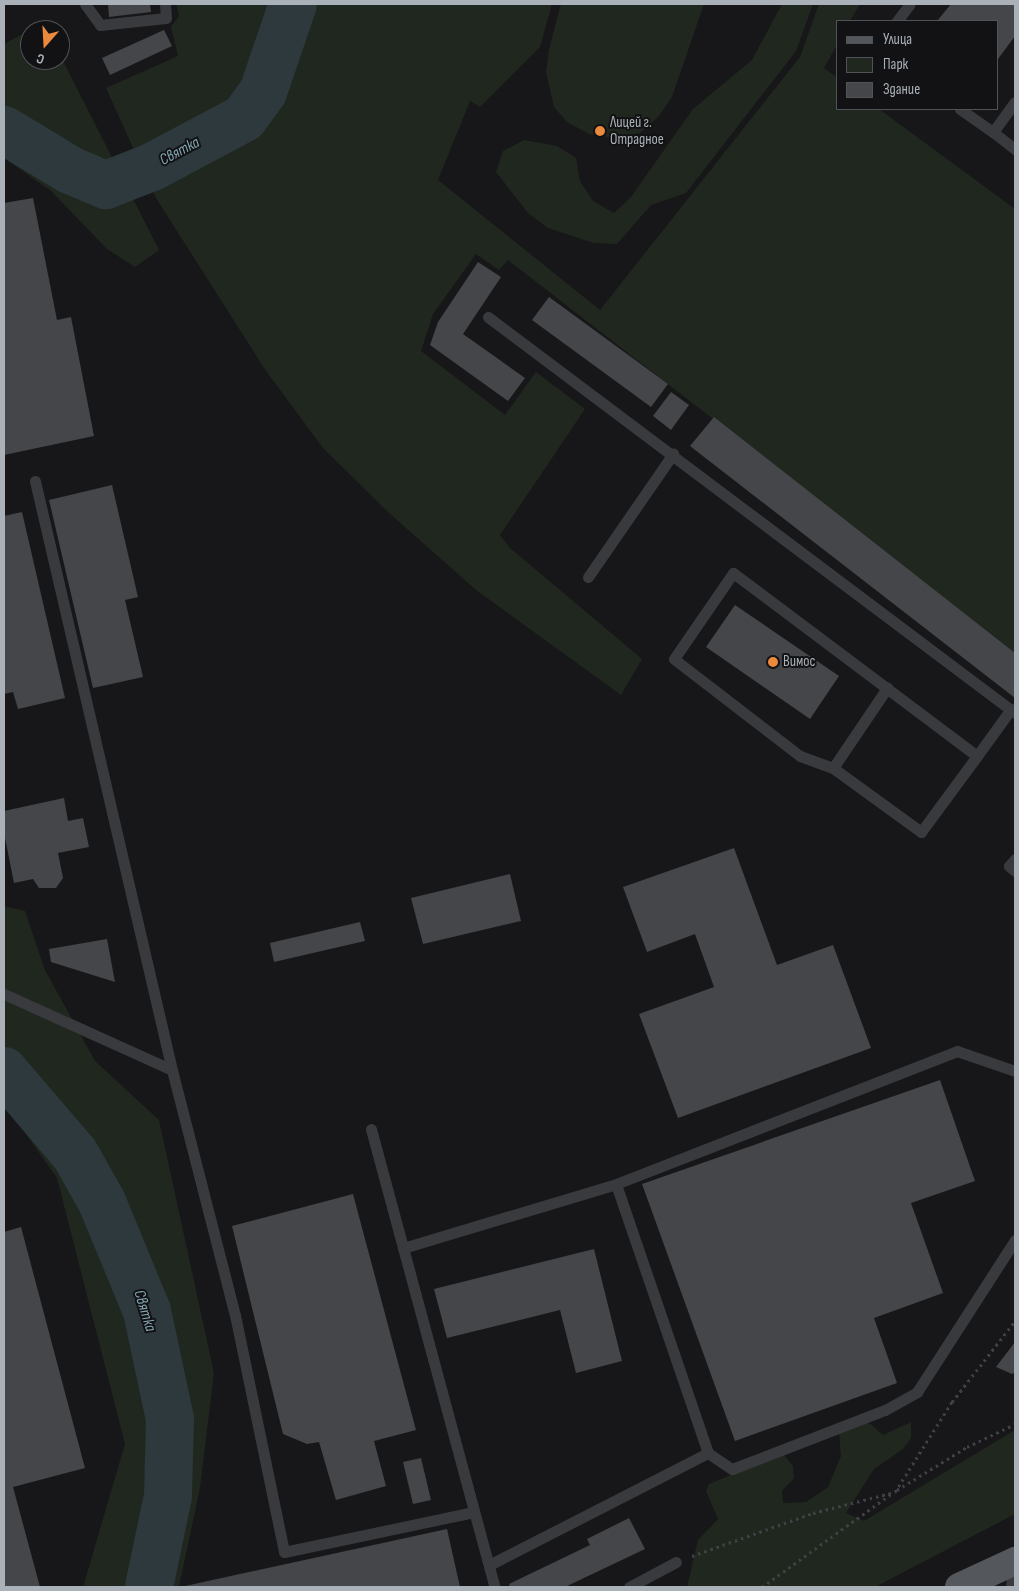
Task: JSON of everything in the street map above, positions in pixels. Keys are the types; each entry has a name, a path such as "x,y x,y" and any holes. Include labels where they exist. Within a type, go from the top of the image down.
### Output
{"main road":[{"path":"960,1587 1015,1561"}],"lane":[{"path":"85,4 100,25 166,18 165,4"},
{"path":"898,20 910,4"},
{"path":"993,132 1015,102"},
{"path":"961,110 1015,149"},
{"path":"488,317 1013,711 920,832 833,768 800,756 674,659 733,573 977,756"},
{"path":"588,577 673,454"},
{"path":"35,481 172,1070 235,1316 284,1552 474,1512"},
{"path":"833,768 887,688"},
{"path":"1015,859 1010,866 1015,871"},
{"path":"4,994 172,1070"},
{"path":"403,1248 616,1184 957,1051 1015,1071"},
{"path":"371,1129 495,1587"},
{"path":"616,1184 708,1452 732,1469 885,1410 917,1392 1015,1240"},
{"path":"489,1565 708,1452"},
{"path":"1010,1587 1015,1561"},
{"path":"630,1587 676,1562"}],"path":[{"path":"676,1562 813,1513 894,1492 952,1402 1015,1322"},
{"path":"762,1587 894,1492 967,1447 1015,1424"}],"green space":[{"path":"176,4 552,4 540,47 480,107 470,101 438,180 600,310 800,57 819,4 860,4 851,20 836,20 836,47 824,68 836,77 836,110 880,110 1015,209 1015,653 508,260 499,270 476,254 433,314 421,351 505,415 536,372 585,409 500,535 510,548 642,659 621,695 476,590 388,512 323,448 266,371 156,198 106,88 178,56 171,27 179,16"},
{"path":"561,4 704,4 672,97 659,116 640,133 613,138 589,134 567,122 554,107 546,72 549,49"},
{"path":"782,4 813,4 796,51 686,193 651,205 617,244 594,243 548,228 528,213 496,172 503,151 524,140 557,146 576,158 580,181 593,201 614,213 631,197 693,109 752,60"},
{"path":"20,35 20,70 68,70 159,250 135,267 107,249 51,191 4,158 4,44"},
{"path":"4,906 25,911 45,970 95,1061 159,1120 214,1373 200,1488 179,1587 83,1587 125,1444 57,1178 4,1103"},
{"path":"868,1422 883,1435 911,1422 911,1438 903,1449 874,1469 846,1513 864,1521 1015,1430 1015,1514 875,1587 687,1587 698,1540 718,1519 706,1491 709,1484 783,1454 793,1466 794,1478 782,1491 783,1503 806,1502 828,1487 841,1456 839,1433"}],"building":[{"path":"108,4 150,4 151,12 109,17"},
{"path":"951,4 1015,4 1015,36 999,58 999,20 938,20"},
{"path":"164,30 172,46 110,75 102,58"},
{"path":"33,198 57,320 71,317 94,436 4,455 4,203"},
{"path":"478,262 501,277 463,334 525,378 508,401 430,345 438,322"},
{"path":"549,297 668,384 651,407 532,320"},
{"path":"671,392 689,405 671,430 653,416"},
{"path":"714,417 1015,653 1015,698 690,446"},
{"path":"112,485 138,597 125,600 143,677 93,688 49,500"},
{"path":"22,512 65,698 18,709 13,692 4,694 4,516"},
{"name":"Вимос","path":"735,605 839,676 810,719 706,647"},
{"path":"64,798 68,821 83,818 89,847 58,853 63,878 56,888 39,888 33,879 14,883 4,833 4,811"},
{"path":"734,848 777,965 833,945 871,1048 678,1118 639,1014 714,987 695,934 647,952 623,887"},
{"path":"510,874 521,921 423,944 411,898"},
{"path":"360,922 365,941 274,962 270,943"},
{"path":"107,939 115,982 51,962 49,949"},
{"path":"940,1080 975,1181 911,1203 943,1293 874,1318 897,1383 735,1441 642,1184"},
{"path":"353,1194 416,1430 374,1441 386,1486 336,1500 319,1442 307,1444 283,1434 232,1226"},
{"path":"21,1227 85,1468 13,1487 40,1587 4,1587 4,1232"},
{"path":"594,1249 622,1361 576,1373 560,1310 447,1338 434,1289"},
{"path":"1015,1342 1015,1372 1012,1374 996,1367"},
{"path":"421,1458 431,1500 413,1504 403,1462"},
{"path":"629,1518 645,1549 565,1587 510,1587 509,1584 590,1545 587,1539"},
{"path":"447,1529 460,1587 185,1587 185,1586"}],"waterway":[{"name":"Святка","path":"4,130 70,170 106,185 152,167 244,118 263,92 293,4"},
{"name":"Святка","path":"4,1071 75,1154 102,1202 147,1311 170,1419 168,1496 149,1587"}],"place":[{"name":"Лицей г. Отрадное","path":"600,131"},
{"name":"Вимос","path":"773,662"}]}
